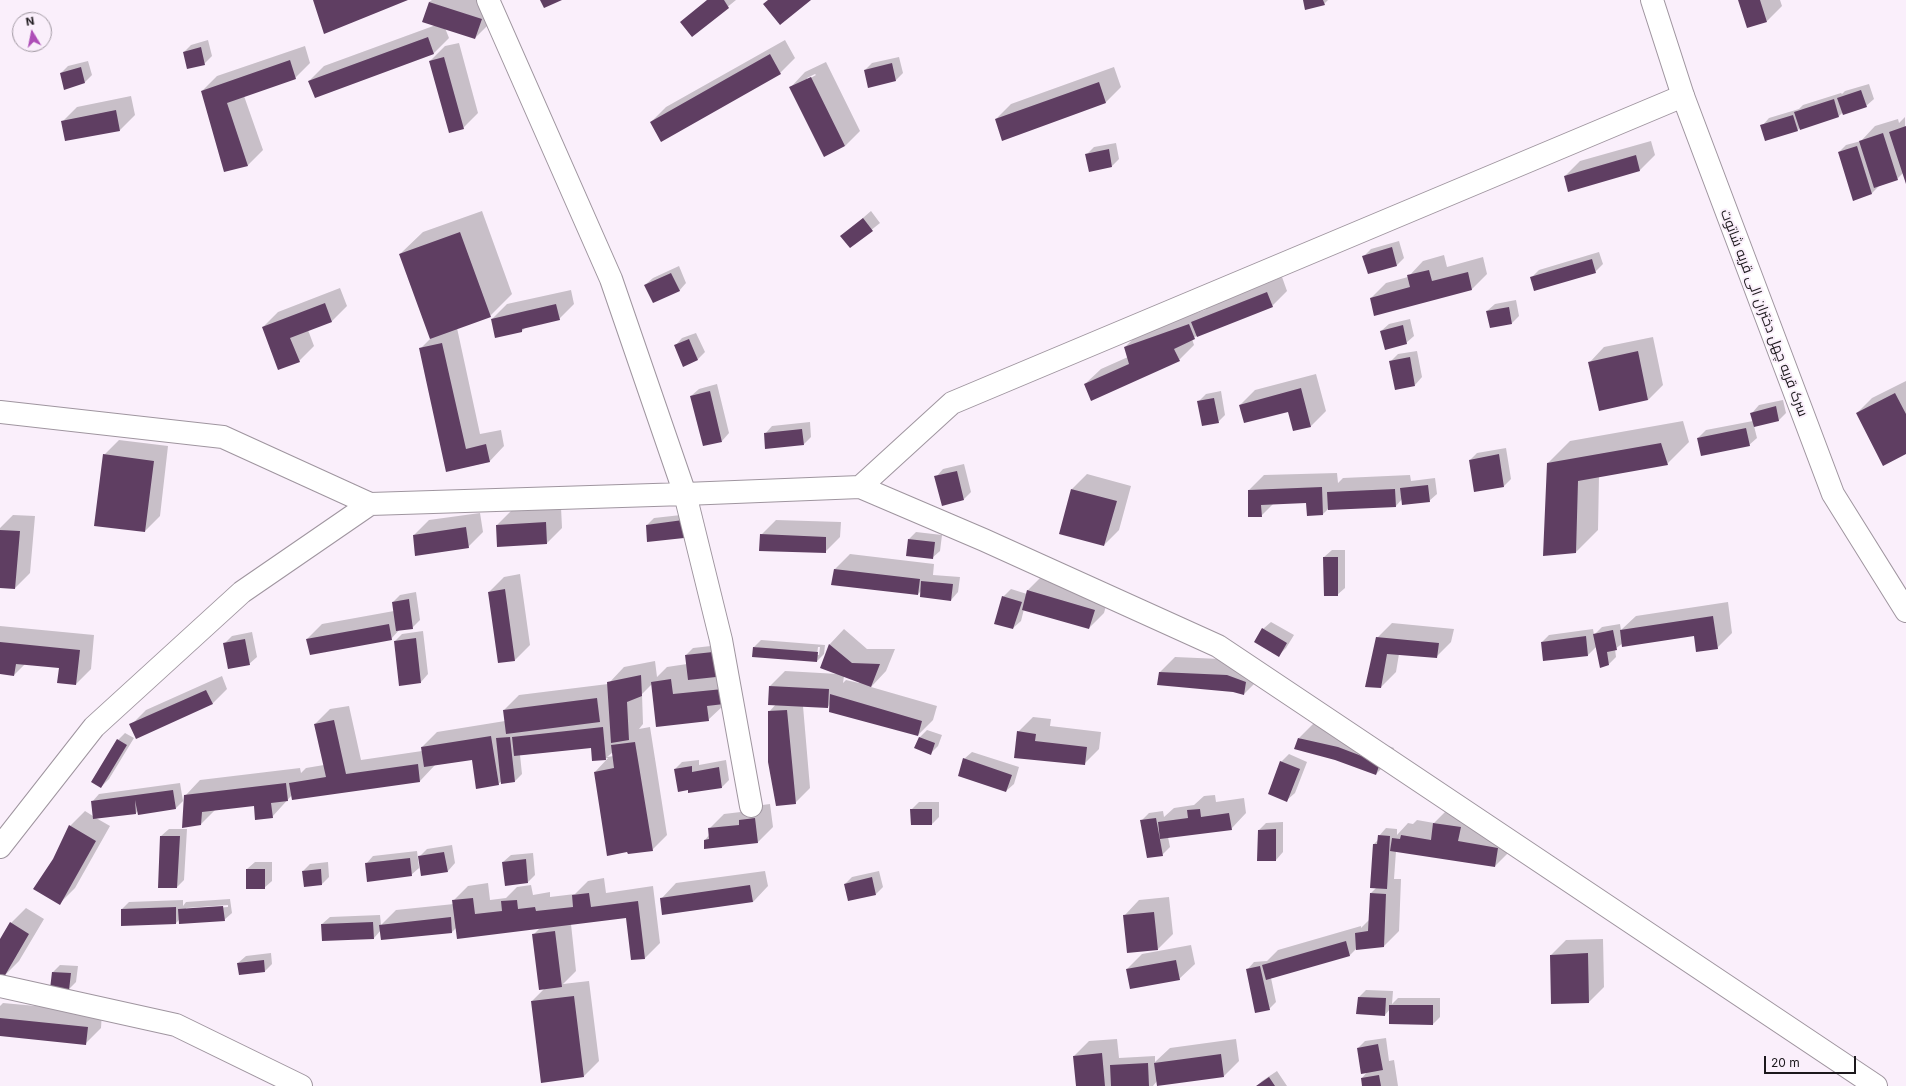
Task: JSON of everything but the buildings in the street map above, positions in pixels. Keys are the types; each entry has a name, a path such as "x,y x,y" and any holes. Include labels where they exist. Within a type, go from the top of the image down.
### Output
{"street":[{"path":"488,0 611,279 685,494 721,640 751,806"},
{"name":"سرک قریه چهل دختران الی قریه شاتوت","path":"1652,0 1682,96 1833,494 1906,611"},
{"path":"860,487 952,403 1682,96"},
{"path":"0,412 223,437 370,504 860,487 984,540 1218,646 1876,1086"},
{"path":"0,847 94,727 242,592 370,504"},
{"path":"0,986 176,1024 301,1086"}]}
